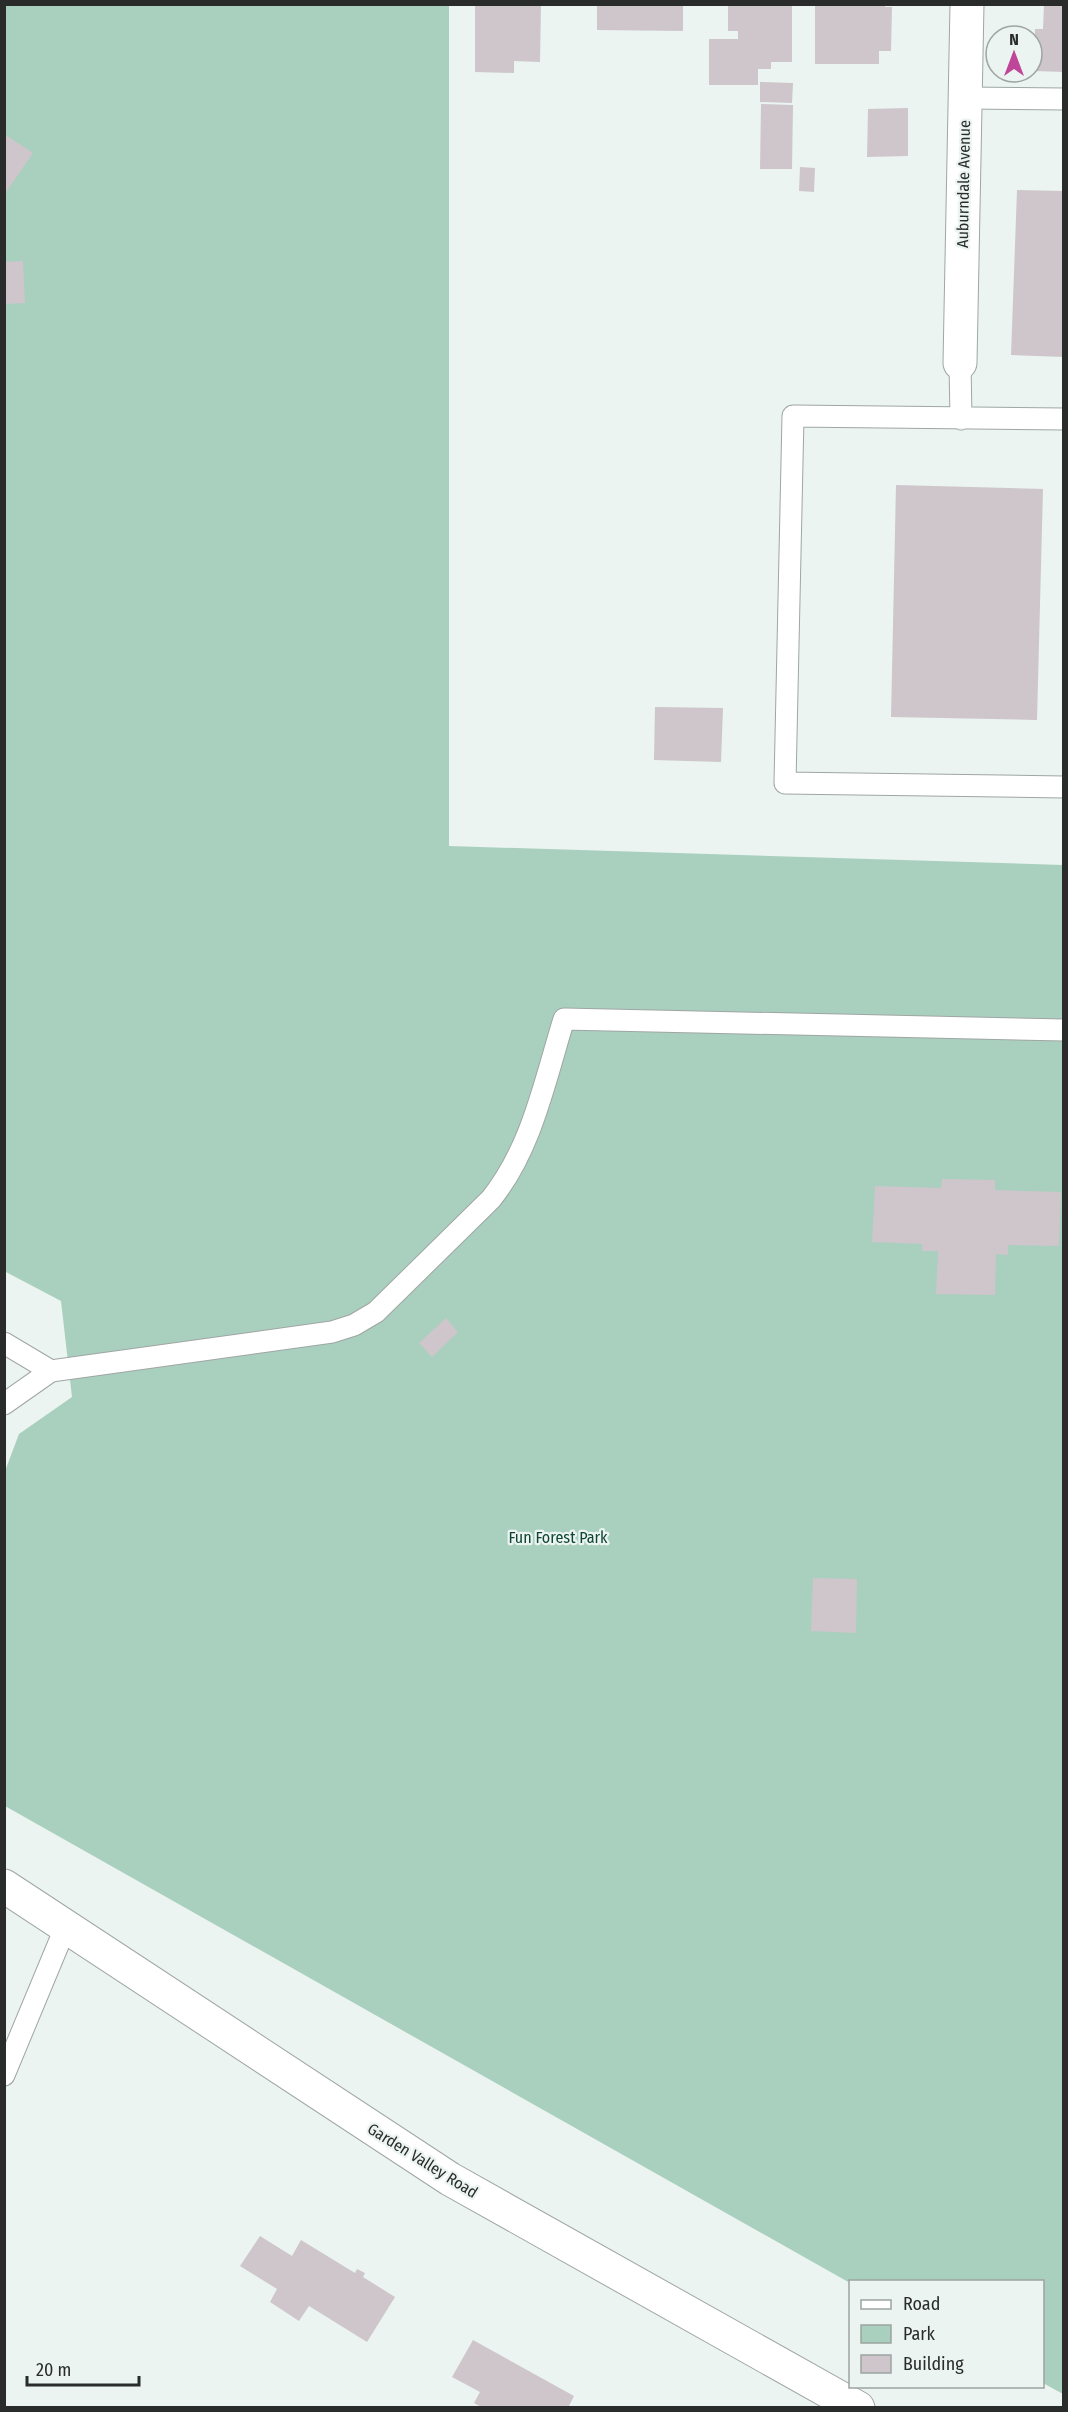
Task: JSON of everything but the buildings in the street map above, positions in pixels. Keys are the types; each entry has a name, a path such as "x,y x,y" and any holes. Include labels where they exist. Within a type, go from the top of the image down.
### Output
{"street":[{"name":"Auburndale Avenue","path":"960,363 967,4"},
{"name":"Garden Valley Road","path":"4,1886 450,2179 858,2408"}],"lane":[{"path":"965,98 1064,99"},
{"path":"960,363 961,419"},
{"path":"1064,419 793,416 785,783 1064,787"},
{"path":"4,1404 51,1371 333,1332 354,1325 376,1312 491,1199 507,1180 530,1130 564,1019 1064,1030"},
{"path":"4,1343 51,1371"},
{"path":"4,2075 66,1926"}],"green space":[{"name":"Fun Forest Park","path":"5,5 449,5 449,846 1063,865 1063,2394 1044,2384 1044,2280 849,2280 849,2282 5,1806 5,1471 19,1434 72,1397 61,1301 4,1271"}]}
